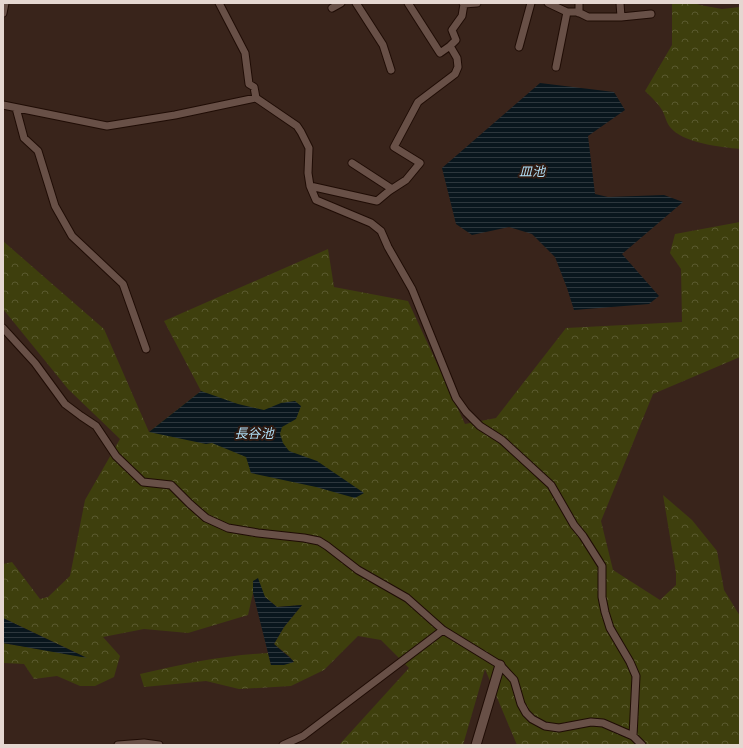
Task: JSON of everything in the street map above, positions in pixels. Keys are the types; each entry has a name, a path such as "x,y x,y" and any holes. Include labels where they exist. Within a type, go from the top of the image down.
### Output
{"street":[{"path":"3,13 5,3"},
{"path":"219,3 245,54 248,84 254,87 256,98 297,126 309,148 308,173 310,186 316,200 372,223 381,231 412,289 456,398 466,412 480,426 502,440 550,486 602,566 602,597 605,612 610,628 630,662 636,676 633,736"},
{"path":"332,8 341,3"},
{"path":"356,3 383,45 391,70"},
{"path":"408,3 440,53 456,40 452,30 462,16 463,4 477,3"},
{"path":"519,48 531,3"},
{"path":"548,3 567,12 578,12 588,16 621,17 651,14"},
{"path":"579,3 580,13"},
{"path":"620,3 621,17"},
{"path":"556,67 567,12"},
{"path":"310,186 377,201 406,180 420,163 394,147 418,102 455,74 458,67 457,58 450,46"},
{"path":"3,105 107,126 174,115 256,98"},
{"path":"16,108 24,138 38,151 55,206 72,236 123,284 146,349"},
{"path":"352,163 392,189"},
{"path":"3,328 35,363 65,404 96,426 116,456 143,482 171,485 206,518 228,528 319,541 358,570 407,598 443,630 500,665 514,680 521,704 526,713 532,719 545,726 559,728 591,722 603,723 633,736 642,745"},
{"path":"283,745 303,736 443,630"},
{"path":"476,745 500,665"},
{"path":"118,745 144,743 159,745"}],"green space":[{"path":"672,3 694,3 722,9 740,7 740,149 702,143 683,137 670,127 660,107 645,91 672,45"},
{"path":"740,222 740,357 653,394 601,521 613,570 660,600 676,585 676,573 663,495 692,520 717,551 724,590 740,616 740,745 517,745 485,669 463,745 339,745 409,668 381,640 358,636 324,670 291,686 239,689 206,681 144,687 140,674 204,660 268,653 271,665 294,662 274,644 284,627 302,605 277,607 265,597 253,581 253,593 248,615 188,633 144,629 103,637 120,656 114,677 95,686 80,686 57,676 34,679 24,664 3,663 3,643 85,657 3,618 3,564 12,562 40,599 48,597 70,576 85,500 120,439 68,389 3,309 3,241 104,329 149,432 201,391 164,321 328,249 334,287 408,301 465,424 496,418 566,328 682,322 681,269 670,253 675,234"}],"water":[{"name":"皿池","path":"540,83 614,92 625,110 588,136 595,194 608,197 664,195 683,202 622,254 659,296 649,304 574,310 555,257 532,234 509,227 472,235 456,224 442,168"},
{"name":"長谷池","path":"201,391 238,404 264,410 281,403 295,401 301,406 296,419 282,427 280,434 283,443 289,451 317,461 364,493 355,498 316,487 251,473 246,457 212,443 206,444 149,432"},
{"path":"258,578 265,597 277,607 302,605 284,627 274,644 294,662 284,665 271,665 253,593 253,581"},
{"path":"3,618 87,658 3,643"}]}
